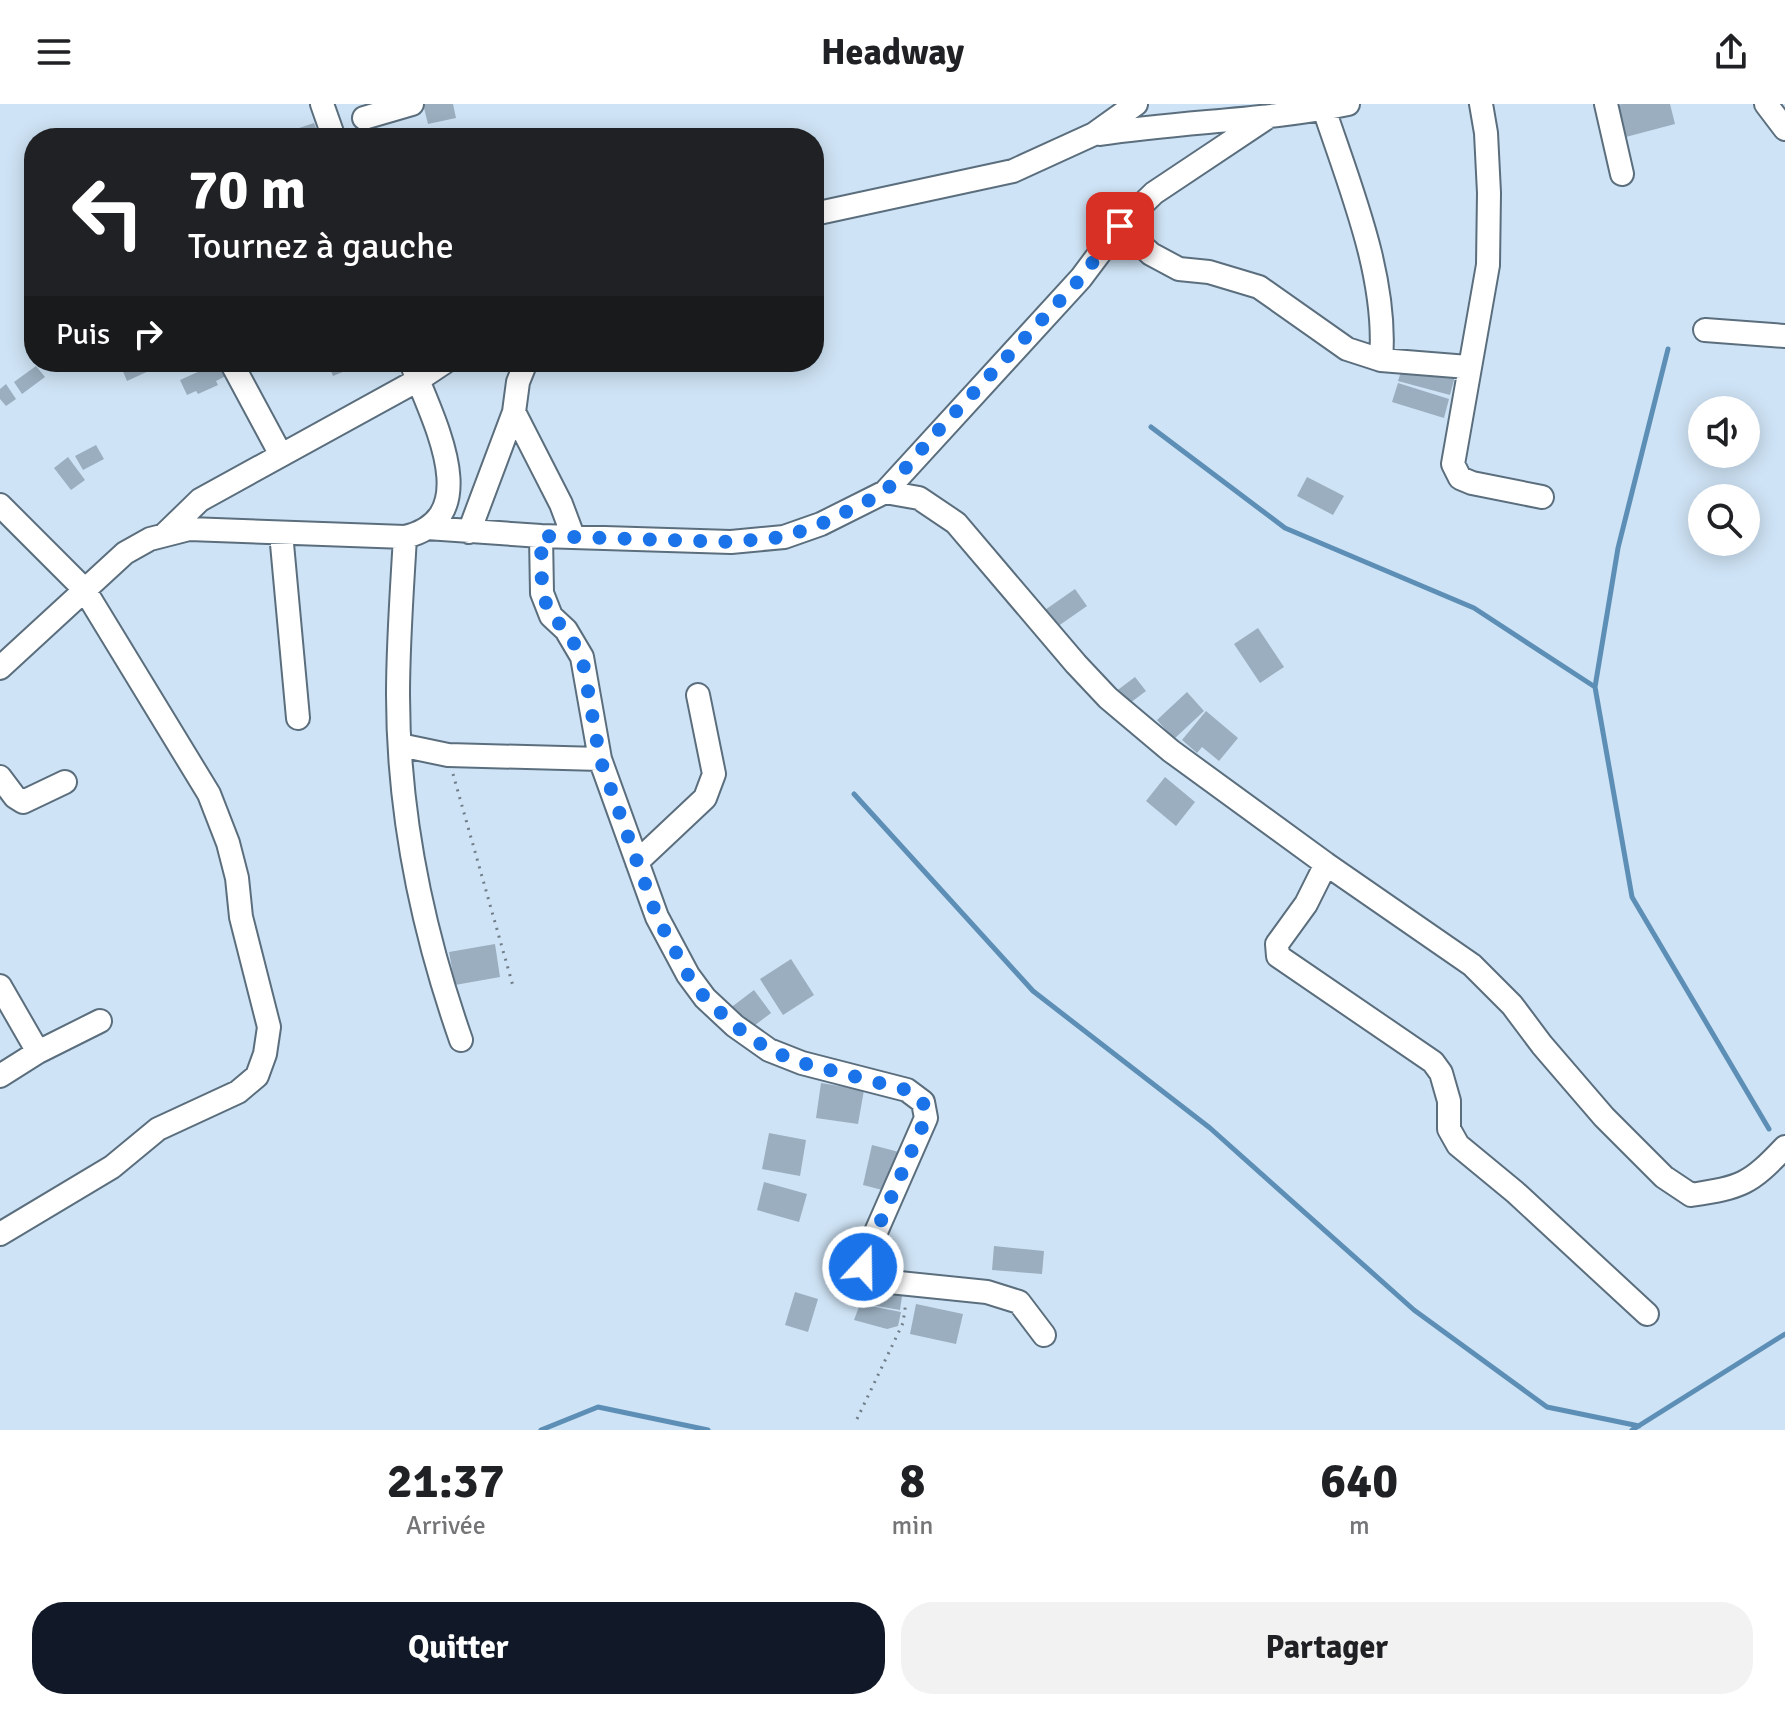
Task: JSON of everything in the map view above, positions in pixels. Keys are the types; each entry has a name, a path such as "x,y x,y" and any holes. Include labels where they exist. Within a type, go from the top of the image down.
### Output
{"street":[{"path":"322,104 330,128"},
{"path":"365,120 412,104"},
{"path":"824,212 1013,171 1094,134 1136,104"},
{"path":"1094,134 1140,127 1268,117 1348,104"},
{"path":"1481,104 1488,178 1488,265 1453,464 1460,478 1542,497"},
{"path":"1606,104 1622,174"},
{"path":"1766,104 1785,129"},
{"path":"1324,109 1363,229 1376,286 1383,338 1381,360"},
{"path":"427,528 541,536 731,542 784,537 821,524 885,492 1081,278 1120,226 1154,193 1268,117"},
{"path":"1120,226 1151,254 1179,269 1209,272 1259,287 1347,349 1381,360 1468,367"},
{"path":"1705,330 1785,336"},
{"path":"236,372 281,455"},
{"path":"166,533 200,500 281,455 412,372"},
{"path":"0,668 125,553 166,533 189,529 405,537 427,528 448,503 451,489 443,446 414,372"},
{"path":"469,532 514,412 522,372"},
{"path":"514,412 561,504 573,536"},
{"path":"885,492 919,498 956,523 1108,698 1171,751 1472,965 1512,1005 1604,1117 1664,1177 1691,1195 1735,1188 1759,1174 1785,1147"},
{"path":"0,505 84,589 209,794 228,843 237,878 241,917 269,1027 265,1054 257,1076 238,1092 158,1129 112,1167 0,1234"},
{"path":"281,533 298,718"},
{"path":"541,536 542,593 551,616 566,630 582,657 600,759 657,917 688,975 705,998 735,1026 769,1050 802,1063 907,1090 923,1102 926,1118 865,1257 863,1267 868,1277 987,1292 1019,1302 1044,1335"},
{"path":"405,537 398,695 406,820 436,969 461,1040"},
{"path":"637,862 705,798 714,774 698,695"},
{"path":"400,745 448,755 600,759"},
{"path":"0,777 15,797 23,802 65,782"},
{"path":"1326,864 1306,904 1277,944 1278,956 1433,1062 1441,1073 1449,1101 1449,1129 1458,1145 1515,1192 1647,1314"},
{"path":"0,986 38,1052"},
{"path":"0,1076 38,1052 100,1021"}],"path":[{"path":"448,755 513,986"},
{"path":"857,1419 903,1323 909,1284"}],"building":[{"path":"423,104 453,104 456,118 428,124"},
{"path":"1670,104 1675,124 1622,138 1614,106"},
{"path":"314,123 316,128 299,128"},
{"path":"1404,362 1455,376 1450,395 1398,381"},
{"path":"28,372 41,372 45,377 22,394 14,382"},
{"path":"123,372 147,372 127,381"},
{"path":"198,372 224,372 226,376 216,381 218,385 198,394 196,391 187,395 180,380"},
{"path":"1398,383 1449,399 1444,418 1392,402"},
{"path":"6,384 16,399 6,406 0,399 0,389"},
{"path":"96,445 104,459 83,470 75,456"},
{"path":"68,457 85,480 71,490 54,468"},
{"path":"1307,477 1344,496 1333,515 1297,496"},
{"path":"1075,589 1087,606 1054,629 1042,612"},
{"path":"1258,628 1284,667 1260,683 1234,644"},
{"path":"1135,677 1146,691 1126,706 1115,692"},
{"path":"1187,692 1204,711 1174,739 1157,720"},
{"path":"1206,711 1238,738 1219,761 1202,747 1197,753 1182,740"},
{"path":"1165,777 1195,802 1176,826 1146,801"},
{"path":"495,944 500,977 455,985 449,952"},
{"path":"791,959 814,995 783,1015 760,979"},
{"path":"754,990 771,1013 746,1032 729,1009"},
{"path":"821,1083 864,1090 858,1124 816,1118"},
{"path":"769,1133 806,1140 800,1176 762,1169"},
{"path":"872,1145 899,1152 890,1192 863,1185"},
{"path":"764,1182 807,1194 799,1222 757,1210"},
{"path":"994,1246 1044,1251 1042,1274 992,1270"},
{"path":"862,1289 902,1296 900,1310 860,1303"},
{"path":"795,1292 818,1299 808,1332 785,1325"},
{"path":"860,1304 901,1312 898,1326 887,1329 854,1320"},
{"path":"916,1304 963,1314 956,1344 910,1334"}],"waterway":[{"path":"1595,687 1618,548 1668,349"},
{"path":"1151,427 1285,528 1474,608 1595,687 1632,897 1769,1129"},
{"path":"854,794 1033,991 1210,1128 1414,1310 1547,1407 1639,1426"},
{"path":"1632,1430 1785,1334"},
{"path":"541,1430 598,1407 708,1430"}],"route":[{"path":"863,1267 926,1118 923,1102 907,1090 802,1063 769,1050 735,1026 705,998 688,975 657,917 600,759 582,657 566,630 551,616 542,593 541,536 731,542 784,537 821,524 885,492 1081,278 1120,226"}]}
